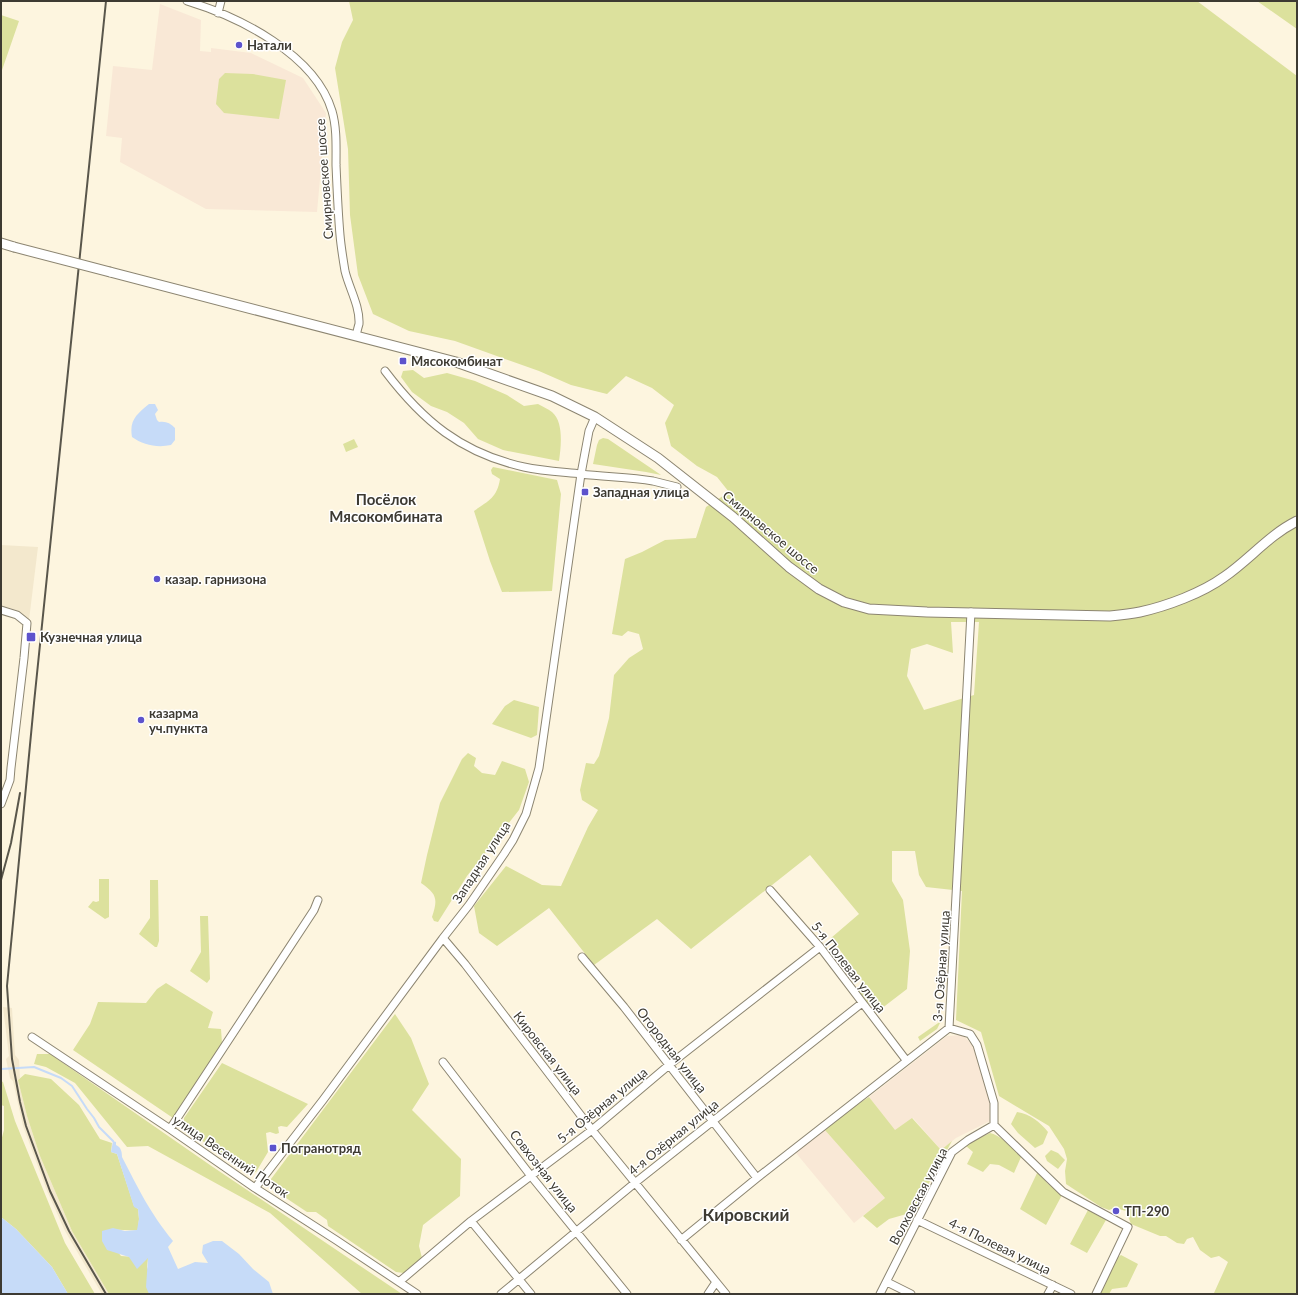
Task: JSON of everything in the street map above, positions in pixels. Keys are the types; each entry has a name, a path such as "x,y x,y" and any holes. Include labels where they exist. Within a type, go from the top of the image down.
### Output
{"main road":[{"name":"Смирновское шоссе","path":"1,243 456,362 552,396 596,417 658,458 733,517 789,567 819,589 844,602 869,609 1110,616 1139,612 1169,604 1197,592 1224,577 1272,536 1297,521"}],"street":[{"name":"Смирновское шоссе","path":"187,1 218,13 261,33 288,51 319,84 326,97 334,121 338,207 343,259 345,271 358,312 359,324 356,335"},
{"path":"218,13 221,1"},
{"path":"385,371 425,418 462,444 490,457 524,467 652,481 677,487"},
{"name":"Западная улица","path":"255,1188 469,905 513,840 531,799 539,768 581,474 589,431 596,417"},
{"path":"1,610 17,615 27,623 24,665 11,774 1,804"},
{"name":"3-я Озёрная улица","path":"681,1240 906,1060 949,1028 961,830 964,738 971,612"},
{"name":"5-я Полевая улица","path":"770,890 820,947 906,1060"},
{"path":"170,1129 314,910 318,900"},
{"name":"Кировская улица","path":"443,938 465,964 592,1130 726,1294"},
{"name":"5-я Озёрная улица","path":"399,1282 471,1222 592,1130 669,1065 820,947"},
{"name":"Огородная улица","path":"582,957 624,1007 757,1178"},
{"name":"4-я Озёрная улица","path":"501,1294 636,1182 862,1003"},
{"path":"949,1028 970,1034 977,1045 994,1103 994,1125 1063,1192 1128,1227 1096,1294"},
{"name":"улица Весенний Поток","path":"32,1037 255,1188 417,1294"},
{"name":"Совхозная улица","path":"443,1062 531,1176 626,1294"},
{"name":"Волховская улица","path":"880,1294 952,1152 968,1140 994,1125"},
{"name":"4-я Полевая улица","path":"917,1220 1071,1294"},
{"path":"471,1222 531,1294"},
{"path":"708,1294 716,1282"},
{"path":"886,1282 911,1294"},
{"path":"1048,1294 1053,1285"}],"shaded area":[{"path":"160,4 201,20 200,51 211,52 211,48 251,53 303,78 326,113 317,212 206,209 120,162 122,138 106,136 113,66 152,70"},
{"path":"1,545 38,547 29,620 19,611 7,607 1,607"},
{"path":"3,1007 12,1008 15,1055 19,1060 20,1078 18,1080 27,1116 40,1156 72,1231 109,1294 102,1294 65,1231 47,1191 23,1126 13,1081 10,1078 6,1059 9,1056"},
{"path":"963,1035 973,1046 991,1104 990,1121 956,1138 941,1150 913,1118 895,1131 869,1097 947,1036"},
{"path":"824,1129 885,1198 854,1223 796,1153"}],"green space":[{"path":"349,1 1197,1 1297,76 1297,1294 1216,1294 1214,1293 1228,1262 1219,1256 1211,1258 1200,1250 1193,1237 1187,1239 1184,1244 1177,1243 1166,1236 1160,1236 1131,1224 1126,1211 1115,1208 1109,1210 1101,1207 1066,1184 1065,1171 1067,1159 1064,1149 1049,1126 999,1096 981,1032 956,1020 962,891 926,887 919,875 915,851 892,851 892,881 903,900 910,951 907,989 877,1012 858,993 862,980 831,938 859,914 810,855 691,949 657,919 594,965 549,908 497,946 479,933 474,906 506,866 542,885 561,886 588,827 598,810 582,800 580,790 586,763 594,764 599,756 609,718 614,675 629,658 643,649 639,634 628,631 622,636 612,634 625,559 665,540 696,538 706,507 729,492 717,477 697,466 671,446 665,423 674,405 652,388 626,376 607,394 571,385 539,371 455,341 409,331 373,314 358,275 350,215 348,149 335,68 342,42 353,20","holes":["951,622 979,622 974,695 924,710 907,676 911,649 927,644 953,653"]},
{"path":"1257,1 1297,1 1297,29"},
{"path":"1,15 19,21 1,73"},
{"path":"225,73 253,74 286,80 279,119 224,113 216,104 219,79"},
{"path":"413,370 424,378 447,373 475,381 507,395 524,406 538,404 549,410 556,416 560,428 561,442 559,461 503,450 478,439 464,423 447,412 431,406 412,392 401,377 403,371"},
{"path":"603,438 608,439 661,475 593,464 597,445 599,440"},
{"path":"354,439 358,447 346,452 343,444"},
{"path":"493,467 557,480 561,494 552,591 502,592 490,561 474,511 488,501 497,491 500,479 492,474 491,470"},
{"path":"514,700 539,707 537,735 531,738 492,724 505,706"},
{"path":"468,753 476,758 474,766 482,773 495,775 502,761 525,769 529,782 519,810 467,876 438,922 434,921 432,917 435,906 435,897 430,890 421,883 440,803 462,759"},
{"path":"99,879 109,879 109,917 105,919 88,907 93,901 99,901"},
{"path":"150,880 158,880 159,941 157,947 139,934 150,918"},
{"path":"200,916 208,916 210,979 207,983 190,971 201,952"},
{"path":"166,983 213,1012 208,1028 221,1029 222,1043 173,1118 73,1050 90,1024 98,1002 146,1003 157,989"},
{"path":"395,1014 411,1038 429,1084 412,1110 461,1159 460,1196 423,1225 419,1246 422,1258 404,1273 396,1272 328,1226 327,1220 316,1212 307,1212 271,1188 271,1179"},
{"path":"941,1021 937,1029 920,1041 918,1037"},
{"path":"37,1054 50,1054 210,1165 402,1294 362,1294 270,1213 148,1146 127,1147 75,1083 46,1067 34,1064"},
{"path":"222,1063 308,1104 287,1127 278,1127 279,1133 266,1133 268,1152 256,1172 248,1173 184,1128 184,1118"},
{"path":"25,1074 51,1079 79,1105 100,1139 112,1143 111,1152 117,1154 134,1206 138,1209 138,1230 115,1230 102,1232 121,1256 148,1258 147,1267 157,1294 109,1294 72,1231 40,1156 27,1116 18,1080"},
{"path":"1,1081 3,1082 15,1121 65,1243 95,1294 68,1294 52,1267 16,1229 1,1217 1,1141 4,1130 4,1106 1,1105"},
{"path":"869,1097 895,1130 912,1118 941,1150 952,1141 930,1181 917,1211 889,1219 877,1228 863,1216 885,1198 824,1129 850,1109"},
{"path":"1017,1112 1034,1119 1048,1132 1043,1144 1035,1148 1018,1133 1011,1124"},
{"path":"990,1133 1007,1142 1021,1157 1014,1173 999,1165 990,1164 983,1172 967,1164 973,1152 966,1146"},
{"path":"1051,1150 1058,1153 1065,1160 1058,1169 1047,1161 1045,1156"},
{"path":"1038,1171 1047,1183 1062,1195 1046,1225 1020,1209"},
{"path":"1088,1210 1106,1220 1087,1253 1070,1244"},
{"path":"1121,1255 1138,1264 1127,1287 1112,1289 1109,1294 1099,1294 1117,1258"}],"water":[{"path":"149,404 155,404 158,410 155,414 159,422 168,423 175,428 175,440 171,445 150,445 132,437 131,431 135,418"},
{"path":"113,1141 116,1142 116,1145 120,1148 122,1157 151,1210 173,1241 168,1247 178,1269 195,1262 208,1263 202,1253 203,1245 213,1241 222,1241 239,1254 253,1269 269,1282 273,1294 149,1294 146,1287 148,1258 137,1269 129,1257 107,1250 102,1241 102,1231 113,1228 125,1231 137,1230 139,1219 138,1209 134,1207 117,1154 111,1152"},
{"path":"1,1217 16,1229 52,1267 68,1294 1,1294"}],"waterway":[{"path":"1,1069 34,1067 61,1078 72,1086 99,1127 113,1141"}],"railway":[{"path":"106,1 34,703 7,986 12,1059 26,1126 50,1191 69,1231 106,1294"},
{"path":"1,880 11,843 20,793"}],"place":[{"name":"Натали","path":"239,45"},
{"name":"Мясокомбинат","path":"403,361"},
{"name":"Западная улица","path":"585,492"},
{"name":"казар. гарнизона","path":"157,579"},
{"name":"Кузнечная улица","path":"31,637"},
{"name":"казарма уч.пункта","path":"141,720"},
{"name":"Погранотряд","path":"273,1148"},
{"name":"ТП-290","path":"1116,1211"}],"district":[{"name":"Посёлок Мясокомбината","path":"386,508"},
{"name":"Кировский","path":"746,1215"}]}
